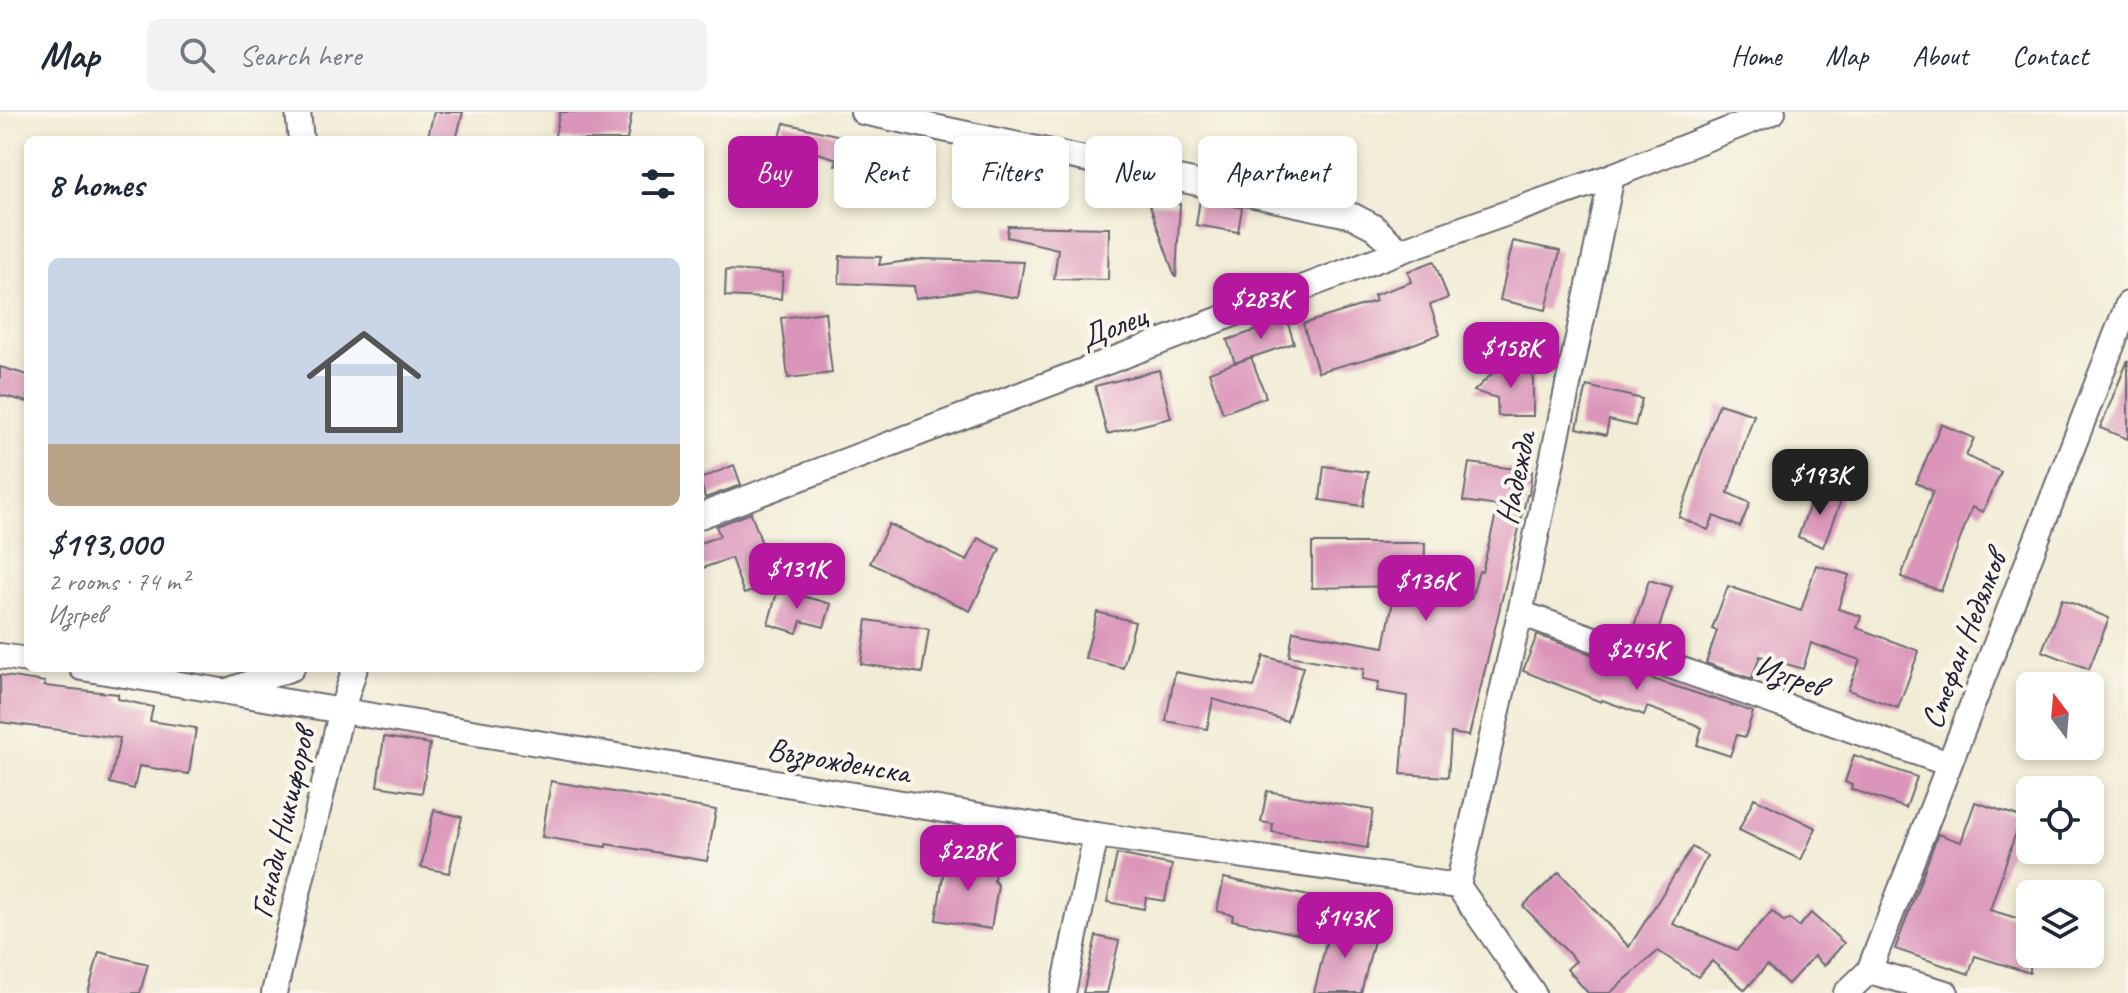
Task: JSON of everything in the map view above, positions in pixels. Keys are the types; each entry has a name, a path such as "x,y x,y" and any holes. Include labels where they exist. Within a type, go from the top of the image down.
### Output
{"street":[{"path":"298,112 301,136"},
{"path":"863,112 1353,216 1374,227 1400,251"},
{"name":"Долец","path":"704,514 1400,251 1612,176 1773,112"},
{"name":"Надежда","path":"1458,886 1520,613 1612,176"},
{"name":"Стефан Недялков","path":"1846,993 1869,971 2128,304"},
{"name":"Изгрев","path":"1520,613 1949,764"},
{"path":"0,656 24,659"},
{"name":"Възрожденска","path":"108,672 1096,835 1458,886"},
{"path":"229,691 281,672"},
{"name":"Генади Никифоров","path":"274,993 342,709 354,672"},
{"path":"1063,993 1096,835"},
{"path":"1458,886 1533,993"},
{"path":"1869,971 1946,993"}],"building":[{"path":"434,112 463,112 457,136 428,136"},
{"path":"560,112 632,112 628,136 555,136"},
{"path":"784,123 841,136 834,136 834,158 818,153 818,136 780,136"},
{"path":"1151,208 1180,208 1175,277"},
{"path":"1199,208 1242,208 1238,232 1196,225"},
{"path":"1008,226 1109,228 1108,280 1054,279 1058,249 1007,237"},
{"path":"1513,241 1560,251 1546,310 1500,300"},
{"path":"840,256 881,257 879,265 922,259 1024,262 1018,298 972,290 916,298 914,286 839,283"},
{"path":"1434,261 1448,298 1430,305 1440,334 1395,351 1318,372 1303,324 1376,301 1374,295 1411,282 1408,271"},
{"path":"726,270 783,273 781,299 725,296"},
{"path":"825,312 832,373 788,378 781,318"},
{"path":"1287,320 1294,343 1235,363 1227,340"},
{"path":"1251,357 1266,397 1223,413 1209,372"},
{"path":"2128,360 2128,439 2100,428"},
{"path":"1501,365 1533,365 1533,416 1498,416 1497,398 1474,391"},
{"path":"0,367 24,374 24,401 0,395"},
{"path":"1159,370 1171,418 1107,434 1095,386"},
{"path":"1587,386 1642,399 1635,426 1609,420 1606,435 1577,428"},
{"path":"1719,404 1754,415 1728,493 1750,503 1740,527 1714,516 1708,530 1679,517"},
{"path":"1941,424 1974,438 1966,456 2001,472 1983,512 1972,507 1941,591 1901,577 1933,491 1916,483"},
{"path":"1469,463 1532,471 1529,495 1469,736 1451,733 1448,777 1401,774 1407,696 1377,691 1379,682 1362,679 1364,669 1289,656 1293,631 1384,647 1396,586 1312,588 1312,543 1425,543 1424,590 1471,599 1479,571 1482,572 1498,506 1463,501"},
{"path":"734,465 741,485 705,498 704,477"},
{"path":"1324,466 1368,472 1363,506 1320,500"},
{"path":"1816,488 1842,498 1823,547 1798,537"},
{"path":"751,513 776,583 744,594 731,558 704,568 704,542 720,536 716,526"},
{"path":"889,524 967,561 978,538 1000,549 970,611 870,563"},
{"path":"1816,565 1849,575 1838,609 1861,616 1857,628 1919,651 1898,708 1848,690 1860,660 1811,643 1803,669 1760,656 1752,679 1706,663 1717,631 1712,629 1728,586 1801,611"},
{"path":"1649,580 1672,587 1654,644 1631,636"},
{"path":"778,589 831,604 824,627 801,621 797,633 768,624"},
{"path":"2062,599 2109,618 2089,669 2042,651"},
{"path":"1097,612 1135,622 1123,668 1085,658"},
{"path":"867,620 929,629 922,673 861,664"},
{"path":"1537,635 1645,673 1644,676 1753,712 1745,737 1737,735 1730,756 1697,745 1702,728 1694,724 1647,707 1644,715 1601,702 1523,671"},
{"path":"1264,656 1303,667 1287,721 1213,699 1207,729 1166,721 1175,672 1254,687"},
{"path":"0,675 45,682 44,686 118,694 118,699 153,707 150,721 196,728 189,774 139,766 134,789 110,783 120,738 0,722"},
{"path":"384,737 430,744 422,793 377,786"},
{"path":"1854,755 1917,777 1906,808 1851,789 1852,785 1845,782"},
{"path":"551,781 716,810 707,861 542,837"},
{"path":"1267,791 1373,810 1367,848 1272,832 1273,824 1261,822"},
{"path":"1754,798 1816,828 1801,860 1739,830"},
{"path":"1975,802 2016,815 2016,832 1990,910 2016,918 2016,968 2030,968 2030,973 1975,956 1969,974 1895,949 1938,834 1961,842"},
{"path":"434,810 462,817 449,873 421,867"},
{"path":"1692,847 1707,856 1673,924 1737,950 1772,911 1784,922 1790,919 1799,927 1811,913 1844,943 1824,966 1814,956 1788,984 1767,965 1745,990 1712,961 1698,977 1658,951 1610,993 1588,993 1567,969 1576,961 1523,906 1559,872 1629,947"},
{"path":"1117,854 1172,865 1165,901 1146,898 1144,909 1107,902"},
{"path":"946,856 996,863 994,881 998,885 991,929 936,920"},
{"path":"1224,878 1318,898 1310,937 1232,920 1233,915 1217,911"},
{"path":"1331,922 1376,932 1361,993 1314,993"},
{"path":"1096,936 1119,941 1107,993 1083,993"},
{"path":"99,952 148,964 140,993 88,993"}]}
